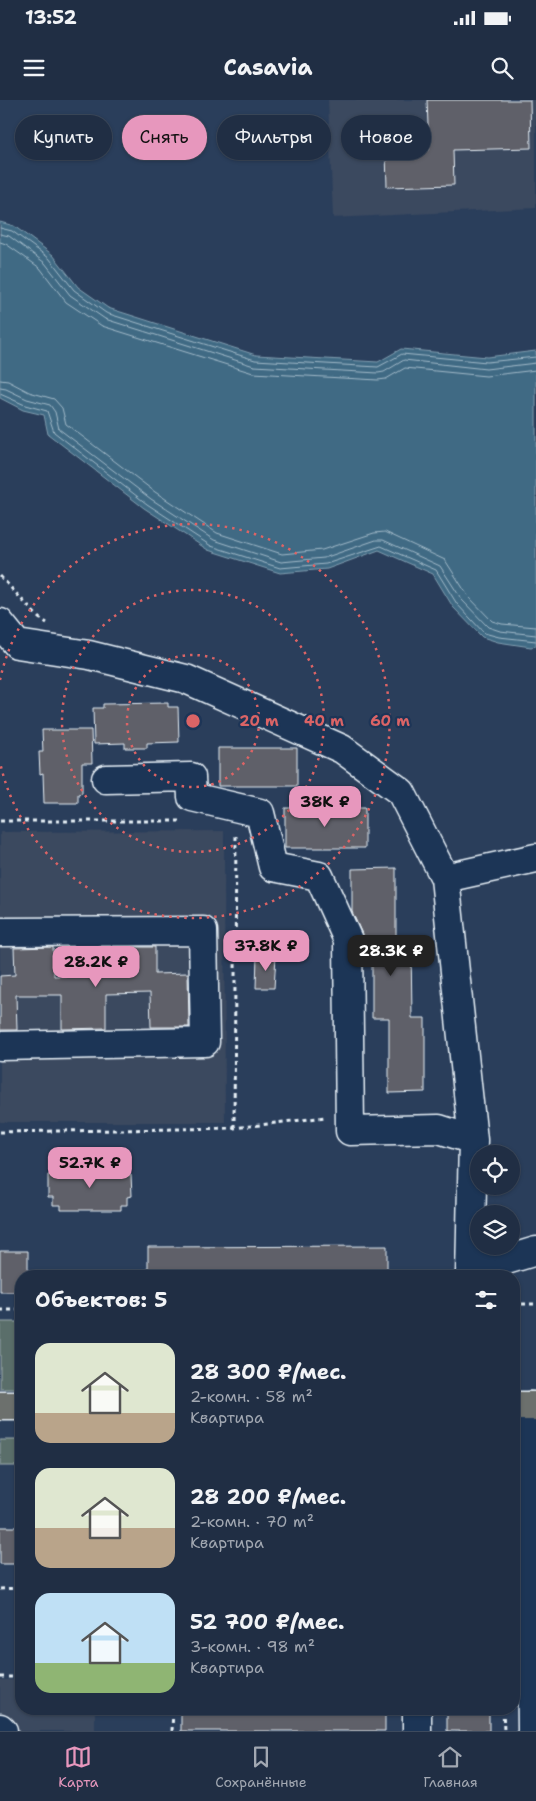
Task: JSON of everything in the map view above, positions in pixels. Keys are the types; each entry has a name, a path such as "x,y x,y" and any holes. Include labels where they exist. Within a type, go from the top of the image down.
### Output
{"main road":[{"path":"0,1406 15,1406"}],"street":[{"path":"0,623 17,644 89,655 186,679 342,749 401,792 445,878 472,1140 470,1270"},
{"path":"106,779 191,777 192,797 260,813 273,867 319,876 348,940 350,1131 439,1130 472,1140"},
{"path":"445,878 536,858"},
{"path":"0,932 203,930 204,1042 0,1046"},
{"path":"481,1270 536,1251"},
{"path":"527,1406 522,1674 533,1716"},
{"path":"417,1715 417,1731"},
{"path":"0,1728 3,1731"}],"path":[{"path":"0,576 39,618 53,628"},
{"path":"0,1132 234,1128 350,1114"},
{"path":"520,1304 536,1304"},
{"path":"0,1310 15,1310"},
{"path":"0,1589 15,1588"},
{"path":"0,1677 15,1676"},
{"path":"172,1715 172,1731"},
{"path":"504,1715 504,1731"}],"shaded area":[{"path":"328,100 536,100 536,208 333,218 331,115 329,115"},
{"path":"224,831 225,1122 0,1122 0,832"},
{"path":"0,1680 15,1680 15,1715 95,1715 95,1731 0,1731"}],"green space":[{"path":"0,1322 15,1322 15,1389 0,1389"},
{"path":"0,1440 15,1440 15,1466 0,1466"}],"water":[{"path":"0,222 14,226 53,255 78,287 108,308 256,355 378,362 401,349 487,357 536,351 536,646 531,647 498,642 482,637 453,607 433,574 379,550 327,569 280,573 208,550 144,508 48,434 44,415 23,410 0,398"}],"building":[{"path":"427,100 530,100 531,148 453,150 454,185 387,187 386,160 431,160 431,115 428,115"},
{"path":"168,703 168,707 178,707 179,742 147,743 147,748 125,748 125,743 94,744 93,708 103,708 103,704"},
{"path":"42,730 91,730 92,763 82,763 82,793 78,794 78,803 44,803 43,773 40,774 39,752 43,752"},
{"path":"218,748 297,748 297,786 218,786"},
{"path":"285,808 365,808 365,848 285,848"},
{"path":"396,868 396,944 411,944 412,1018 425,1018 425,1092 389,1093 389,1018 372,1018 372,944 364,944 362,934 352,912 352,869"},
{"path":"53,947 54,976 112,975 112,947 155,947 155,974 188,973 189,1027 151,1027 150,993 106,994 106,1028 62,1029 62,995 16,995 17,1030 0,1030 0,976 15,975 14,948"},
{"path":"257,955 276,956 274,988 256,988"},
{"path":"127,1169 127,1175 131,1175 132,1196 127,1197 127,1205 121,1205 121,1210 61,1210 61,1205 53,1205 53,1197 48,1197 48,1175 53,1175 53,1170"},
{"path":"387,1246 387,1270 148,1270 148,1247"},
{"path":"0,1251 28,1251 28,1270 15,1270 15,1292 0,1292"},
{"path":"0,1527 15,1527 15,1564 0,1564"},
{"path":"181,1715 385,1715 385,1731 181,1731"},
{"path":"447,1715 489,1715 489,1731 447,1731"}]}
